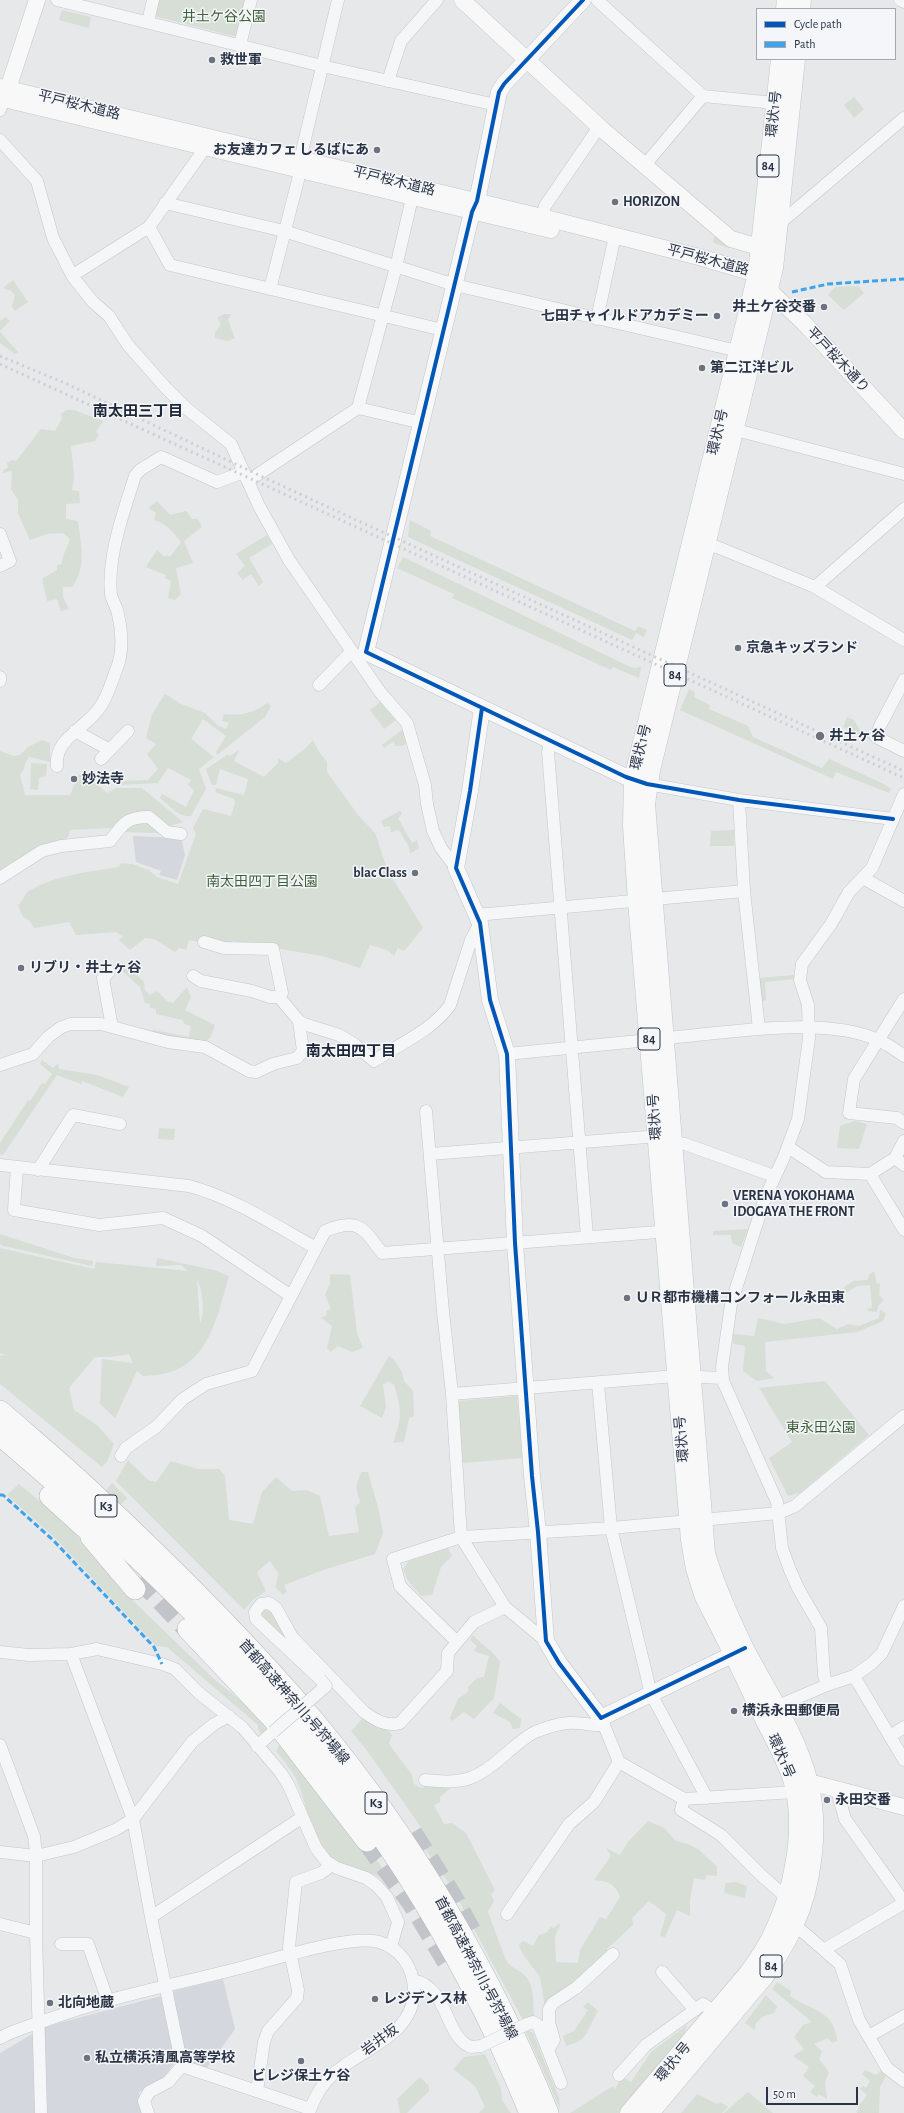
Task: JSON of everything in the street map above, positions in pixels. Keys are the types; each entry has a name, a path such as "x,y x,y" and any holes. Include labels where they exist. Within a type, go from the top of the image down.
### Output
{"highway":[{"path":"0,1398 46,1463 76,1519 150,1568 246,1627 307,1694 347,1743 412,1833"},
{"name":"首都高速神奈川3号狩場線","path":"0,1411 46,1463"},
{"name":"首都高速神奈川3号狩場線","path":"0,1435 97,1497 150,1568 249,1671 324,1759 368,1818 405,1872 439,1927 530,2099 548,2113"},
{"path":"0,1450 46,1463"},
{"path":"184,1632 245,1689 274,1720 367,1841"}],"main road":[{"name":"環状1号","path":"640,782 706,546 736,430 760,283 759,247 780,60"},
{"name":"環状1号","path":"650,2113 765,1976 781,1952 795,1925 809,1880 812,1857 814,1821 799,1788 788,1769 739,1651 696,1520 664,1139 646,900 647,824 640,782 738,351 760,283 777,252 778,224 796,60"},
{"name":"環状1号","path":"629,2113 762,1954 778,1923 793,1875 797,1839 799,1788 797,1748 778,1706 739,1651"}],"street":[{"path":"2,96 37,0"},
{"path":"57,0 322,66 496,106"},
{"path":"148,22 153,0"},
{"path":"240,45 251,0"},
{"path":"270,289 302,164 303,147 338,0"},
{"path":"388,81 401,41 436,0"},
{"path":"462,0 599,127 731,239 759,247"},
{"path":"319,685 358,653 422,423 443,330 475,206 499,92 504,84 583,0"},
{"path":"598,0 703,96 775,103"},
{"path":"900,0 904,2"},
{"name":"平戸桜木道路","path":"2,96 205,148 302,164 412,198 542,217 699,257 760,283"},
{"name":"平戸桜木道路","path":"2,96 302,164 475,206 613,245 760,283"},
{"path":"644,166 703,96"},
{"path":"778,224 904,118"},
{"path":"542,217 545,206 599,127"},
{"path":"0,140 37,181 53,238 73,275 94,302 108,316 128,345 165,387 186,408 231,444 269,527 289,560 358,653 380,692 408,723 425,785 426,804 433,831 441,848 456,868 478,919 490,1000 507,1054 515,1243 546,1641"},
{"path":"73,275 149,226 205,148"},
{"path":"57,766 56,756 67,738 100,708 118,665 121,652 118,613 111,595 112,573 119,529 135,476 140,470 161,457 217,482 246,476 358,408 396,267 412,198"},
{"path":"165,203 284,231 455,285 738,351"},
{"path":"149,226 170,265 443,330"},
{"path":"597,319 613,245"},
{"name":"平戸桜木通り","path":"760,283 804,323 904,431"},
{"path":"358,408 422,423"},
{"path":"736,430 904,474"},
{"path":"815,587 904,509"},
{"path":"0,534 10,561 0,566"},
{"path":"706,546 717,547 815,587 904,640"},
{"path":"358,653 482,708 640,782 739,800 893,819"},
{"path":"904,680 880,726 876,738 904,751"},
{"path":"456,868 470,791 482,708"},
{"path":"75,731 110,750"},
{"path":"101,759 128,731"},
{"path":"550,740 548,752 587,1237"},
{"path":"827,1684 824,1675 821,1628 798,1588 782,1548 777,1502 763,1468 730,1398 722,1378 722,1367 731,1304 765,1198 788,1147 798,1119 809,1038 808,1005 800,980 802,964 831,924 850,892 872,868 904,794"},
{"path":"739,800 744,891 759,1029"},
{"path":"0,878 42,850 61,846 110,841 124,822 137,817 149,817 166,832 181,834"},
{"path":"863,878 904,901"},
{"path":"478,919 561,907 744,891"},
{"path":"279,997 299,1021 339,1035 354,1044 374,1061 425,1029 445,1013 450,1005 478,919"},
{"path":"204,942 224,948 273,949 282,993 279,997"},
{"path":"109,972 103,978 112,1026"},
{"path":"192,976 201,981 252,991 270,998 279,997"},
{"path":"904,998 854,1079 849,1113 896,1118 904,1123"},
{"path":"0,1065 33,1054 48,1037 60,1028 70,1024 112,1026 168,1042 204,1047 249,1071 256,1072 273,1064 297,1058 303,1051 299,1021"},
{"path":"507,1054 759,1029 808,1026 853,1032 878,1040 904,1056"},
{"path":"426,1111 443,1312 452,1394 461,1537 505,1607 546,1641 559,1663 603,1722 619,1762 684,1799 799,1788 837,1790 904,1807"},
{"path":"38,1170 73,1115 120,1124"},
{"path":"430,1154 579,1142 664,1139 774,1176"},
{"path":"788,1147 826,1172 870,1174 900,1162 904,1141"},
{"path":"0,1165 157,1181 204,1190 316,1248"},
{"path":"17,1167 14,1210 98,1225 163,1218 202,1236 291,1296"},
{"path":"870,1174 904,1230"},
{"path":"121,1456 126,1448 156,1427 183,1399 206,1384 252,1371 325,1231 335,1227 354,1226 364,1229 382,1253 672,1230"},
{"path":"452,1394 684,1376 722,1378"},
{"path":"598,1383 611,1528 651,1694 707,1798"},
{"path":"457,1642 400,1586 393,1559 461,1537 611,1528 779,1513 795,1506 904,1416"},
{"path":"257,1746 326,1686 256,1619 255,1612 261,1604 269,1603 276,1608 292,1637 307,1655 364,1712 385,1724 393,1725 400,1723 447,1671 448,1652 474,1622 505,1607"},
{"path":"778,1706 827,1684 854,1676 871,1664 882,1653 904,1606"},
{"path":"0,1652 29,1655 72,1654 97,1649 162,1664 175,1669 229,1716 257,1746 289,1786 316,1848 326,1861 376,1885 387,1897 398,1922 395,1950 378,1941 359,1940 289,1955 108,2001 38,2023 0,2038"},
{"path":"425,1780 454,1783 466,1781 495,1764 518,1743 534,1733 552,1726 568,1723 603,1722 651,1694 739,1651"},
{"path":"72,1654 133,1819 151,1917 182,2066"},
{"path":"854,1676 904,1760"},
{"path":"0,1852 36,1856 91,1840 115,1830 133,1819 192,1742 214,1724 229,1716"},
{"path":"890,1736 904,1727"},
{"path":"0,1744 34,1836 36,1856 36,1933 41,2113"},
{"path":"507,1914 527,1887 533,1874 569,1824 594,1802 619,1762"},
{"path":"825,1949 904,1902 845,1819 837,1790"},
{"path":"684,1799 681,1810 721,1835 761,1875 787,1898"},
{"path":"151,1917 302,1818"},
{"path":"257,2091 264,2042 268,2031 297,1998 298,1990 289,1955 296,1882 321,1873 332,1865"},
{"path":"0,1924 36,1933"},
{"path":"795,1925 825,1949 840,1964 859,2020 887,2068 904,2081"},
{"path":"60,1944 88,1944 108,2001"},
{"name":"岩井坂","path":"310,2111 323,2085 340,2068 390,2036 398,2029 410,2011 414,1990 413,1980 405,1960 395,1950"},
{"path":"547,2048 550,2047 554,2040 549,2022 549,2009 553,2003 576,1988 613,1954"},
{"path":"662,1972 695,2010"},
{"path":"413,1980 427,1986 439,1998 460,2041 470,2047 481,2046 533,2022 538,2025 561,2083"},
{"path":"619,2075 646,2045 703,2004 715,2012"},
{"path":"869,2036 904,2016"},
{"path":"182,2066 257,2091 310,2111"},
{"path":"148,2113 144,2101 149,2092 168,2082 182,2066"}],"shaded area":[{"path":"133,836 181,838 185,855 177,880 159,875 161,871 136,862"},
{"path":"223,1979 235,2029 207,2068 186,2062 172,1996 174,1991"},
{"name":"私立横浜清風高等学校","path":"161,1996 175,2062 164,2078 139,2092 142,2113 0,2113 0,2053 44,2027"}],"green space":[{"name":"井土ケ谷公園","path":"159,0 246,0 237,37 154,16"},
{"path":"62,10 91,17 89,28 59,20"},
{"path":"854,97 864,109 854,118 844,105"},
{"path":"716,233 732,247 729,248 714,243 713,240"},
{"path":"13,280 28,302 15,311 12,306 15,295 11,291 3,288"},
{"path":"858,286 864,293 844,310 828,295 835,287"},
{"path":"224,314 231,314 228,320 235,338 228,341 215,338 215,333 221,324 217,318"},
{"path":"6,317 10,321 0,331 0,321"},
{"path":"0,332 18,352 15,354 0,343"},
{"path":"66,410 74,410 103,421 96,432 99,435 95,441 71,446 74,477 72,490 79,491 80,503 66,504 66,519 78,521 82,555 80,571 77,579 72,587 63,587 63,597 69,609 61,611 57,599 47,601 42,579 57,570 57,565 62,564 62,559 70,539 63,533 47,534 30,540 18,513 18,500 11,489 12,471 3,473 3,470 8,468 7,463 12,460 16,461 41,429 55,431 62,418 61,414"},
{"path":"157,501 170,515 186,511 192,519 198,519 202,527 184,541 193,563 176,568 181,594 175,600 168,598 171,581 165,578 166,575 146,567 157,550 164,557 167,555 170,557 181,542 166,526 154,520 156,513 148,508"},
{"path":"410,520 431,531 430,536 635,631 638,626 647,630 644,637 636,633 632,640 408,537"},
{"path":"267,535 272,544 249,558 263,582 259,586 251,574 243,580 237,573 245,566 236,554"},
{"path":"403,557 626,665 634,668 641,667 639,678 613,667 611,670 452,598 454,594 397,568"},
{"path":"689,689 695,692 694,697 710,705 709,709 748,726 753,737 822,768 829,759 884,784 891,789 889,793 836,772 833,779 680,710"},
{"path":"165,694 181,704 205,713 217,725 226,729 229,723 222,721 224,714 236,715 247,713 267,703 271,706 265,717 217,755 216,752 226,736 203,719 191,739 214,757 199,769 206,789 191,816 178,813 160,798 162,794 186,807 194,790 188,785 191,780 168,768 158,783 118,785 119,781 148,780 158,769 147,754 156,744 146,738 152,714"},
{"path":"380,702 396,720 384,729 370,710"},
{"path":"847,717 854,720 860,730 867,733 870,740 843,727"},
{"path":"403,729 407,743 403,746 395,746 394,741 384,748 382,745"},
{"path":"42,740 50,743 50,762 29,757 20,775 25,795 70,795 79,774 92,780 107,793 116,788 142,788 183,822 166,827 159,833 123,832 111,828 70,830 69,835 62,844 40,848 10,864 0,873 0,751 14,756 20,755 28,747"},
{"name":"南太田四丁目公園","path":"313,740 319,752 327,762 327,772 358,815 375,833 387,869 423,928 404,951 398,948 394,956 387,950 370,945 360,968 323,956 233,941 228,946 189,940 186,950 179,948 175,952 154,939 145,938 130,950 119,940 123,936 116,932 76,935 69,922 34,928 29,920 23,917 18,905 29,891 50,881 119,867 121,863 132,864 149,870 157,877 178,884 196,834 193,828 203,809 231,816 235,803 234,799 215,792 216,788 244,795 248,779 220,769 216,785 212,785 206,769 227,755 230,756 239,750 234,761 264,777 278,763 278,758 286,763 306,748"},
{"path":"31,763 47,764 46,776 39,778 38,790 30,789"},
{"path":"400,811 402,814 398,818 412,843 417,840 419,848 410,854 409,847 399,830 391,832 390,826 384,827 381,821"},
{"path":"734,830 734,846 710,846 711,831"},
{"path":"125,963 144,982 145,990 150,995 157,991 167,1001 173,1003 187,987 191,997 185,1010 215,1025 210,1038 203,1044 152,1034 153,1030 189,1037 191,1026 184,1024 183,1020 156,1014 156,1009 150,1008 150,1004 145,1003 140,987 120,969"},
{"path":"794,975 795,979 765,982 766,1000 760,1002 759,978"},
{"path":"42,1060 53,1068 58,1063 59,1069 97,1075 129,1087 123,1097 82,1081 81,1084 57,1075 3,1155 0,1155 0,1143 28,1100 30,1101 42,1083 45,1084 52,1074 40,1064"},
{"path":"854,1121 867,1124 859,1149 837,1148 840,1126"},
{"path":"159,1128 175,1129 174,1140 158,1139"},
{"path":"748,1229 741,1247 732,1243 731,1235 713,1235 713,1231"},
{"path":"0,1234 74,1258 93,1261 92,1266 4,1246 0,1244"},
{"path":"0,1248 94,1269 96,1262 188,1271 181,1265 156,1266 157,1258 214,1270 229,1276 216,1320 203,1347 182,1367 167,1373 143,1376 137,1371 115,1418 100,1404 102,1359 133,1363 129,1354 111,1357 95,1357 69,1388 74,1410 97,1425 114,1444 107,1462 102,1467 0,1384 0,1356 6,1355 0,1353","holes":["197,1280 203,1308 200,1324"]},
{"path":"874,1271 877,1284 880,1283 879,1295 884,1300 878,1306 877,1312 868,1311 867,1309 872,1308 870,1285 857,1286 846,1293 844,1287 854,1281 868,1280 869,1275"},
{"path":"330,1274 350,1275 357,1333 363,1348 352,1352 338,1346 331,1352 327,1348 332,1326 321,1318 327,1315 326,1311 331,1309 325,1295 330,1283"},
{"path":"880,1309 886,1314 883,1321 857,1332 765,1342 766,1371 774,1378 757,1381 743,1371 745,1346 733,1344 733,1334 754,1336 758,1318 785,1324 819,1318 837,1329 848,1324 859,1326 879,1318"},
{"path":"389,1356 394,1360 402,1372 404,1381 413,1391 414,1416 409,1418 404,1442 393,1443 400,1414 400,1408 394,1385 388,1381 383,1385 386,1407 382,1418 360,1406"},
{"name":"東永田公園","path":"825,1381 869,1435 800,1493 788,1496 769,1458 792,1442 759,1388"},
{"path":"517,1396 523,1458 462,1463 458,1401"},
{"path":"128,1460 148,1480 156,1482 171,1461 198,1469 219,1469 225,1476 229,1520 253,1524 262,1492 276,1477 292,1491 307,1490 320,1496 329,1536 359,1532 355,1508 360,1502 356,1487 361,1472 368,1472 379,1511 383,1533 375,1554 323,1570 284,1585 287,1592 283,1595 275,1587 279,1574 270,1561 257,1572 266,1591 254,1599 244,1610 116,1481"},
{"path":"112,1483 127,1498 107,1519 93,1506"},
{"path":"19,1484 66,1523 126,1594 216,1681 244,1703 269,1727 262,1734 258,1730 258,1725 167,1647 156,1646 54,1537 7,1495"},
{"path":"448,1548 452,1556 441,1567 432,1595 421,1596 407,1579 403,1569 409,1561"},
{"path":"266,1608 272,1611 315,1666 267,1623 261,1613"},
{"path":"473,1635 494,1654 500,1662 494,1698 474,1719 464,1712 452,1721 450,1718 458,1699 468,1692 468,1687 477,1678 484,1677 489,1656 474,1651 477,1646 470,1640"},
{"path":"500,1703 521,1719 520,1728 513,1729 510,1722 493,1713"},
{"path":"364,1717 386,1728 392,1735 389,1744 412,1775 414,1784 421,1788 428,1785 452,1787 440,1797 440,1802 434,1805 444,1824 452,1823 466,1833 495,1890 491,1894 494,1901 488,1911 489,1915 508,1963 513,1968 525,1975 531,1985 534,2015 523,2020 452,1888 416,1835 423,1830 368,1752 351,1731"},
{"path":"281,1742 367,1846 389,1878 385,1881 372,1874 344,1866 332,1859 325,1851 314,1833 295,1777 276,1751"},
{"path":"648,1821 664,1828 676,1841 688,1844 698,1849 717,1867 717,1876 707,1875 705,1880 694,1878 690,1900 690,1916 677,1910 665,1937 660,1936 666,1914 649,1901 632,1918 633,1925 607,1949 610,1952 545,2008 540,1977 522,1953 519,1945 523,1941 533,1946 539,1935 546,1933 551,1927 554,1928 559,1923 560,1925 555,1936 556,1962 578,1963 580,1950 600,1917 606,1919 620,1897 614,1886 608,1882 594,1880 611,1856 606,1848 620,1855 628,1842"},
{"path":"736,1882 747,1886 745,1898 724,1893 726,1883"},
{"path":"777,1982 791,1991 790,1996 821,2012 832,2023 836,2031 837,2041 832,2043 828,2038 814,2044 822,2051 819,2059 829,2072 825,2082 827,2099 819,2094 817,2097 810,2092 815,2086 803,2076 809,2067 793,2056 804,2049 794,2037 803,2025 812,2022 772,1989"},
{"path":"766,1995 777,2007 774,2013 762,2017 756,2023 755,2030 745,2023"},
{"path":"588,2002 598,2011 584,2037 574,2044 566,2046 563,2036 574,2031 588,2010 583,2007"},
{"path":"687,2025 682,2040 619,2113 570,2113 613,2086 615,2089 622,2077 631,2082 651,2052"},
{"path":"528,2030 533,2033 559,2098 560,2109 526,2032"},
{"path":"485,2054 501,2089 502,2100 511,2113 479,2113 485,2107 475,2086 453,2069 464,2057"},
{"path":"883,2069 887,2074 880,2087 879,2113 857,2113 859,2106 867,2095 860,2089 863,2086 866,2088 870,2081 862,2074 865,2070 876,2075"},
{"path":"420,2077 429,2086 429,2091 407,2113 400,2113 397,2099"},
{"path":"748,2092 773,2113 724,2113"},
{"path":"697,2094 717,2104 720,2102 728,2107 722,2113 681,2113"}],"tunnel":[{"path":"140,1578 188,1629"},
{"path":"412,1833 451,1895 475,1939"},
{"path":"367,1841 413,1904 447,1961"}],"railway":[{"path":"0,356 67,384 267,479 904,771"},
{"path":"0,364 904,778"}],"marked path":[{"path":"792,292 828,284 904,279"},
{"path":"0,1495 3,1495 54,1541 154,1647 162,1664"}],"cycle path":[{"path":"583,0 504,84 499,92 477,201 472,212 366,652 626,777 647,784 739,800 893,819"},
{"path":"482,708 470,791 456,868 480,923 490,1000 507,1054 515,1243 546,1641 559,1663 601,1718 745,1648"}],"place":[{"name":"救世軍","path":"212,60"},
{"name":"お友達カフェ しるばにあ","path":"377,150"},
{"name":"HORIZON","path":"615,202"},
{"name":"井土ケ谷交番","path":"824,307"},
{"name":"七田チャイルドアカデミー","path":"717,316"},
{"name":"第二江洋ビル","path":"702,368"},
{"name":"京急キッズランド","path":"738,648"},
{"name":"井土ヶ谷","path":"820,736"},
{"name":"妙法寺","path":"74,779"},
{"name":"blac Class","path":"415,873"},
{"name":"リブリ・井土ヶ谷","path":"21,968"},
{"name":"VERENA YOKOHAMA IDOGAYA THE FRONT","path":"725,1204"},
{"name":"ＵＲ都市機構コンフォール永田東","path":"627,1298"},
{"name":"横浜永田郵便局","path":"734,1711"},
{"name":"永田交番","path":"827,1800"},
{"name":"レジデンス林","path":"375,1999"},
{"name":"北向地蔵","path":"50,2003"},
{"name":"私立横浜清風高等学校","path":"87,2058"},
{"name":"ビレジ保土ケ谷","path":"301,2061"}],"district":[{"name":"南太田三丁目","path":"138,411"},
{"name":"南太田四丁目","path":"351,1051"}]}
